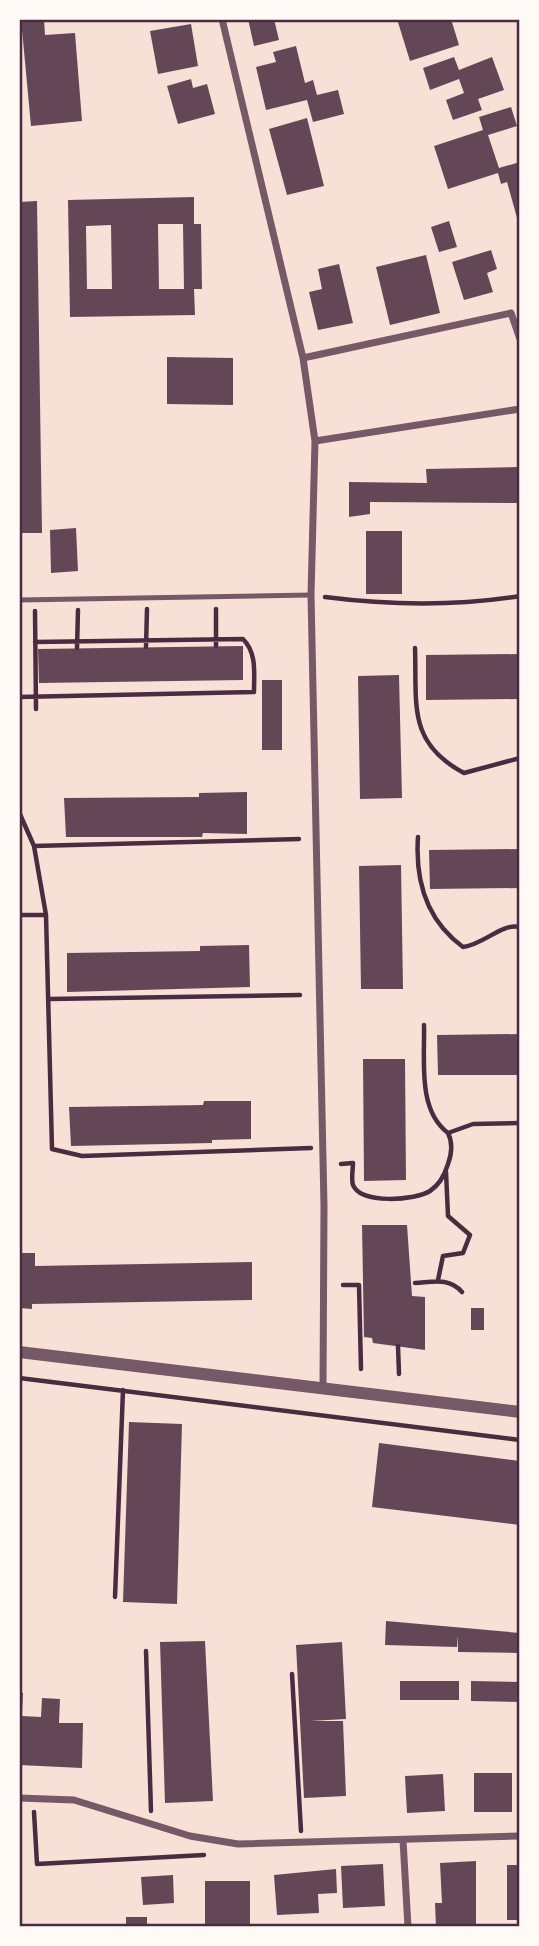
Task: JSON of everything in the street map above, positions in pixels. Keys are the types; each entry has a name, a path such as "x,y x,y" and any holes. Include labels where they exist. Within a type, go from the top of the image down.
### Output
{"street":[{"path":"222,19 303,358 315,441 311,595 322,1147 323,1388"},
{"path":"303,358 512,313 520,339"},
{"path":"315,441 520,409"},
{"path":"19,1353 520,1412"},
{"path":"19,1798 74,1800 190,1836 238,1844 520,1836"},
{"path":"403,1840 408,1927"}],"lane":[{"path":"19,600 311,595"}],"path":[{"path":"337,598 362,602 454,601 520,596"},
{"path":"146,647 147,598"},
{"path":"216,598 216,646"},
{"path":"77,648 78,599"},
{"path":"34,600 36,709"},
{"path":"19,696 254,692 250,647 243,639 35,642"},
{"path":"415,648 417,705 423,737 443,762 464,773 520,758"},
{"path":"19,812 34,846 46,915 52,1149 82,1156 322,1147"},
{"path":"418,837 419,874 425,900 438,925 452,939 463,947 492,937 510,925 520,927"},
{"path":"34,846 299,839"},
{"path":"19,915 46,915"},
{"path":"49,999 300,995"},
{"path":"424,1025 427,1094 439,1126 448,1133 453,1142 446,1172 448,1216 470,1235 470,1241 463,1253 443,1256 438,1280"},
{"path":"448,1133 472,1124 520,1123"},
{"path":"341,1164 353,1163 353,1185 371,1197 413,1199 430,1191 446,1172"},
{"path":"415,1283 438,1280 454,1283 462,1292"},
{"path":"343,1285 359,1285 361,1369"},
{"path":"398,1346 399,1374"},
{"path":"19,1378 520,1440"},
{"path":"115,1597 123,1390"},
{"path":"146,1651 151,1812"},
{"path":"292,1674 302,1842"},
{"path":"34,1808 37,1864 210,1854"}],"building":[{"path":"21,19 44,19 45,35 75,33 82,121 31,126"},
{"path":"248,19 274,19 279,40 254,46"},
{"path":"397,19 451,19 459,45 410,61"},
{"path":"191,24 198,66 158,74 150,31"},
{"path":"296,46 305,83 313,80 317,95 338,90 344,114 313,122 307,100 266,110 256,67 276,62 273,52"},
{"path":"454,57 459,70 492,57 504,90 478,99 482,110 453,120 446,100 464,93 459,79 430,90 423,68"},
{"path":"191,79 193,88 207,84 215,114 178,124 167,86"},
{"path":"511,107 517,126 488,135 499,168 520,162 519,225 507,182 501,184 498,173 448,189 434,146 483,130 479,117"},
{"path":"307,118 324,186 287,195 269,129"},
{"path":"194,197 194,224 201,224 202,289 194,289 195,315 70,317 68,200","holes":["158,224 183,224 184,289 159,289","111,225 112,289 87,289 86,226"]},
{"path":"37,201 42,533 19,533 19,202"},
{"path":"449,221 457,247 439,252 431,227"},
{"path":"491,250 497,269 487,273 493,292 464,300 452,262"},
{"path":"426,255 440,313 390,325 376,267"},
{"path":"339,264 353,323 318,330 309,292 322,289 318,269"},
{"path":"167,357 233,358 233,405 167,404"},
{"path":"520,467 520,503 370,502 370,514 349,517 349,482 427,483 426,469"},
{"path":"76,528 78,571 51,573 50,530"},
{"path":"366,531 402,531 402,594 366,594"},
{"path":"243,646 243,680 39,683 38,649"},
{"path":"520,654 520,699 426,700 426,655"},
{"path":"399,675 402,798 360,799 358,676"},
{"path":"262,680 282,680 282,750 262,750"},
{"path":"247,792 247,834 203,833 202,837 66,837 64,798 199,797 199,793"},
{"path":"520,849 520,888 430,889 429,850"},
{"path":"401,865 403,989 361,989 359,866"},
{"path":"249,945 250,987 67,992 67,953 200,951 200,946"},
{"path":"520,1034 520,1075 438,1075 437,1035"},
{"path":"363,1059 405,1059 406,1180 364,1181"},
{"path":"204,1101 251,1101 251,1139 212,1140 212,1143 71,1146 69,1107 203,1105"},
{"path":"362,1225 407,1225 412,1296 425,1297 425,1350 373,1343 372,1338 364,1337"},
{"path":"19,1253 35,1253 35,1266 252,1262 252,1300 32,1304 32,1309 19,1308"},
{"path":"471,1308 484,1308 484,1330 471,1330"},
{"path":"129,1422 182,1424 177,1604 123,1602"},
{"path":"379,1443 520,1461 520,1525 372,1507"},
{"path":"386,1621 520,1633 520,1653 458,1652 458,1636 457,1647 385,1645"},
{"path":"205,1641 213,1801 165,1803 160,1642"},
{"path":"342,1642 346,1719 310,1721 343,1721 346,1796 304,1798 296,1645"},
{"path":"400,1681 459,1681 459,1700 400,1700"},
{"path":"471,1681 520,1682 520,1702 471,1701"},
{"path":"19,1692 23,1693 22,1716 41,1717 42,1698 60,1699 59,1723 83,1723 82,1768 19,1765"},
{"path":"474,1773 512,1773 512,1812 474,1812"},
{"path":"443,1774 445,1811 407,1813 405,1776"},
{"path":"476,1861 476,1927 436,1927 435,1903 442,1903 440,1863"},
{"path":"383,1864 385,1906 343,1908 341,1866"},
{"path":"507,1865 520,1865 520,1920 507,1920"},
{"path":"336,1869 337,1893 318,1894 319,1913 277,1915 274,1875"},
{"path":"173,1875 174,1903 143,1905 141,1877"},
{"path":"205,1881 250,1881 250,1927 205,1927"},
{"path":"126,1917 147,1917 147,1927 126,1927"}]}
